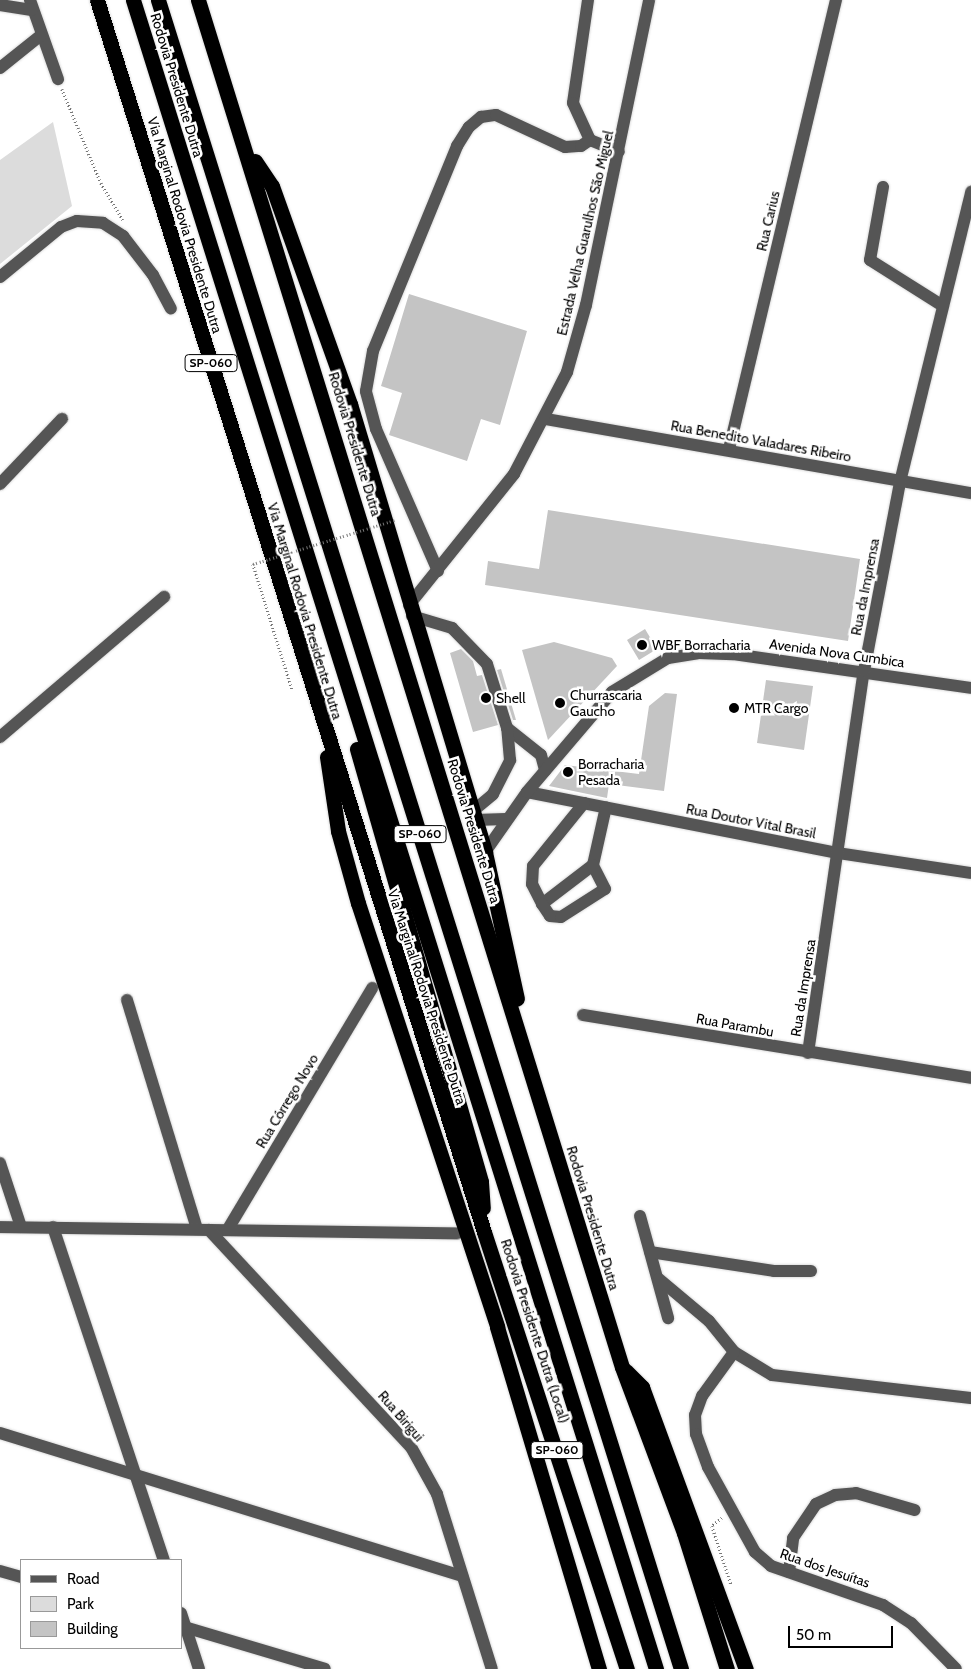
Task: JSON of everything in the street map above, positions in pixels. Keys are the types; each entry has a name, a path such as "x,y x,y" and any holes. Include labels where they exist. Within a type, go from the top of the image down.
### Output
{"highway":[{"name":"Via Marginal Rodovia Presidente Dutra","path":"97,0 484,1232"},
{"name":"Rodovia Presidente Dutra","path":"133,0 656,1669"},
{"name":"Rodovia Presidente Dutra","path":"158,0 681,1669"},
{"name":"Rodovia Presidente Dutra","path":"198,0 247,149 622,1367 684,1533 727,1669"},
{"path":"247,149 272,186 350,404 410,610 485,852 519,1009 516,1027"},
{"path":"307,559 312,600 379,837 481,1182 484,1232"},
{"path":"324,726 333,805 358,903 497,1327 599,1669"},
{"name":"Rodovia Presidente Dutra (Local)","path":"484,1232 627,1669"},
{"path":"622,1367 642,1387 746,1669"}],"street":[{"path":"588,0 573,102 590,140 619,152"},
{"name":"Estrada Velha Guarulhos São Miguel","path":"410,610 514,474 546,419 567,372 586,305 649,0"},
{"name":"Rua Carius","path":"729,449 836,0"},
{"path":"0,5 31,5 40,36 58,79"},
{"path":"0,68 40,36"},
{"path":"438,571 376,429 366,391 373,351 457,146 469,127 481,117 496,116 565,147 580,146 590,140"},
{"path":"883,187 870,260 943,306"},
{"name":"Rua da Imprensa","path":"808,1053 864,672 900,482 971,192"},
{"path":"0,277 61,226 77,221 103,223 123,236 153,275 171,309"},
{"path":"0,484 62,419"},
{"name":"Rua Benedito Valadares Ribeiro","path":"546,419 729,449 971,494"},
{"path":"0,737 164,597"},
{"path":"410,610 452,628 487,664 507,728 510,760 493,794 474,816"},
{"name":"Avenida Nova Cumbica","path":"527,792 612,692 668,658 698,653 864,672 971,688"},
{"path":"507,728 540,755 546,770"},
{"path":"485,852 506,819 527,792"},
{"name":"Rua Doutor Vital Brasil","path":"527,792 838,853 971,873"},
{"path":"584,803 533,866 532,884 550,916 561,917 605,889 593,865 606,807"},
{"path":"474,816 506,819"},
{"path":"542,904 593,865"},
{"name":"Rua Córrego Novo","path":"228,1229 372,988"},
{"path":"127,1000 203,1230"},
{"name":"Rua Parambu","path":"583,1015 971,1078"},
{"path":"0,1163 21,1227"},
{"path":"640,1216 668,1318"},
{"path":"0,1227 457,1233"},
{"path":"53,1227 164,1559"},
{"name":"Rua Birigui","path":"203,1230 410,1447 437,1494 492,1669"},
{"path":"650,1252 774,1271 811,1272"},
{"path":"658,1279 709,1321 734,1352 756,1369 793,1381 971,1398"},
{"name":"Rua dos Jesuítas","path":"734,1352 702,1396 695,1415 708,1467 731,1512 755,1552 771,1566 884,1605 911,1623 956,1669"},
{"path":"0,1433 136,1478 462,1576"},
{"path":"789,1572 793,1538 816,1504 835,1495 856,1493 915,1510"},
{"path":"0,1571 20,1577"},
{"path":"184,1627 198,1669"},
{"path":"184,1627 325,1669"}],"path":[{"path":"58,79 101,183 125,224"},
{"path":"292,690 253,564 395,520"},
{"path":"727,1562 712,1526 731,1512"}],"green space":[{"path":"53,122 72,206 0,264 0,160"}],"building":[{"path":"409,294 527,331 500,425 481,419 467,461 389,435 402,393 381,386"},
{"path":"548,510 860,559 848,641 485,585 488,561 539,569"},
{"name":"WBF Borracharia","path":"645,629 657,649 639,660 627,640"},
{"name":"Churrascaria Gaucho","path":"554,642 612,658 617,666 548,740 522,650"},
{"name":"Shell","path":"461,649 473,661 477,676 482,675 498,725 473,732 450,653"},
{"path":"501,669 516,720 513,720 497,670"},
{"path":"766,680 813,686 804,750 757,743"},
{"path":"665,693 677,694 664,791 609,784 607,798 549,786 565,765 639,774 649,706"}],"place":[{"name":"WBF Borracharia","path":"642,645"},
{"name":"Shell","path":"486,698"},
{"name":"Churrascaria Gaucho","path":"560,703"},
{"name":"MTR Cargo","path":"734,708"},
{"name":"Borracharia Pesada","path":"568,772"}]}
